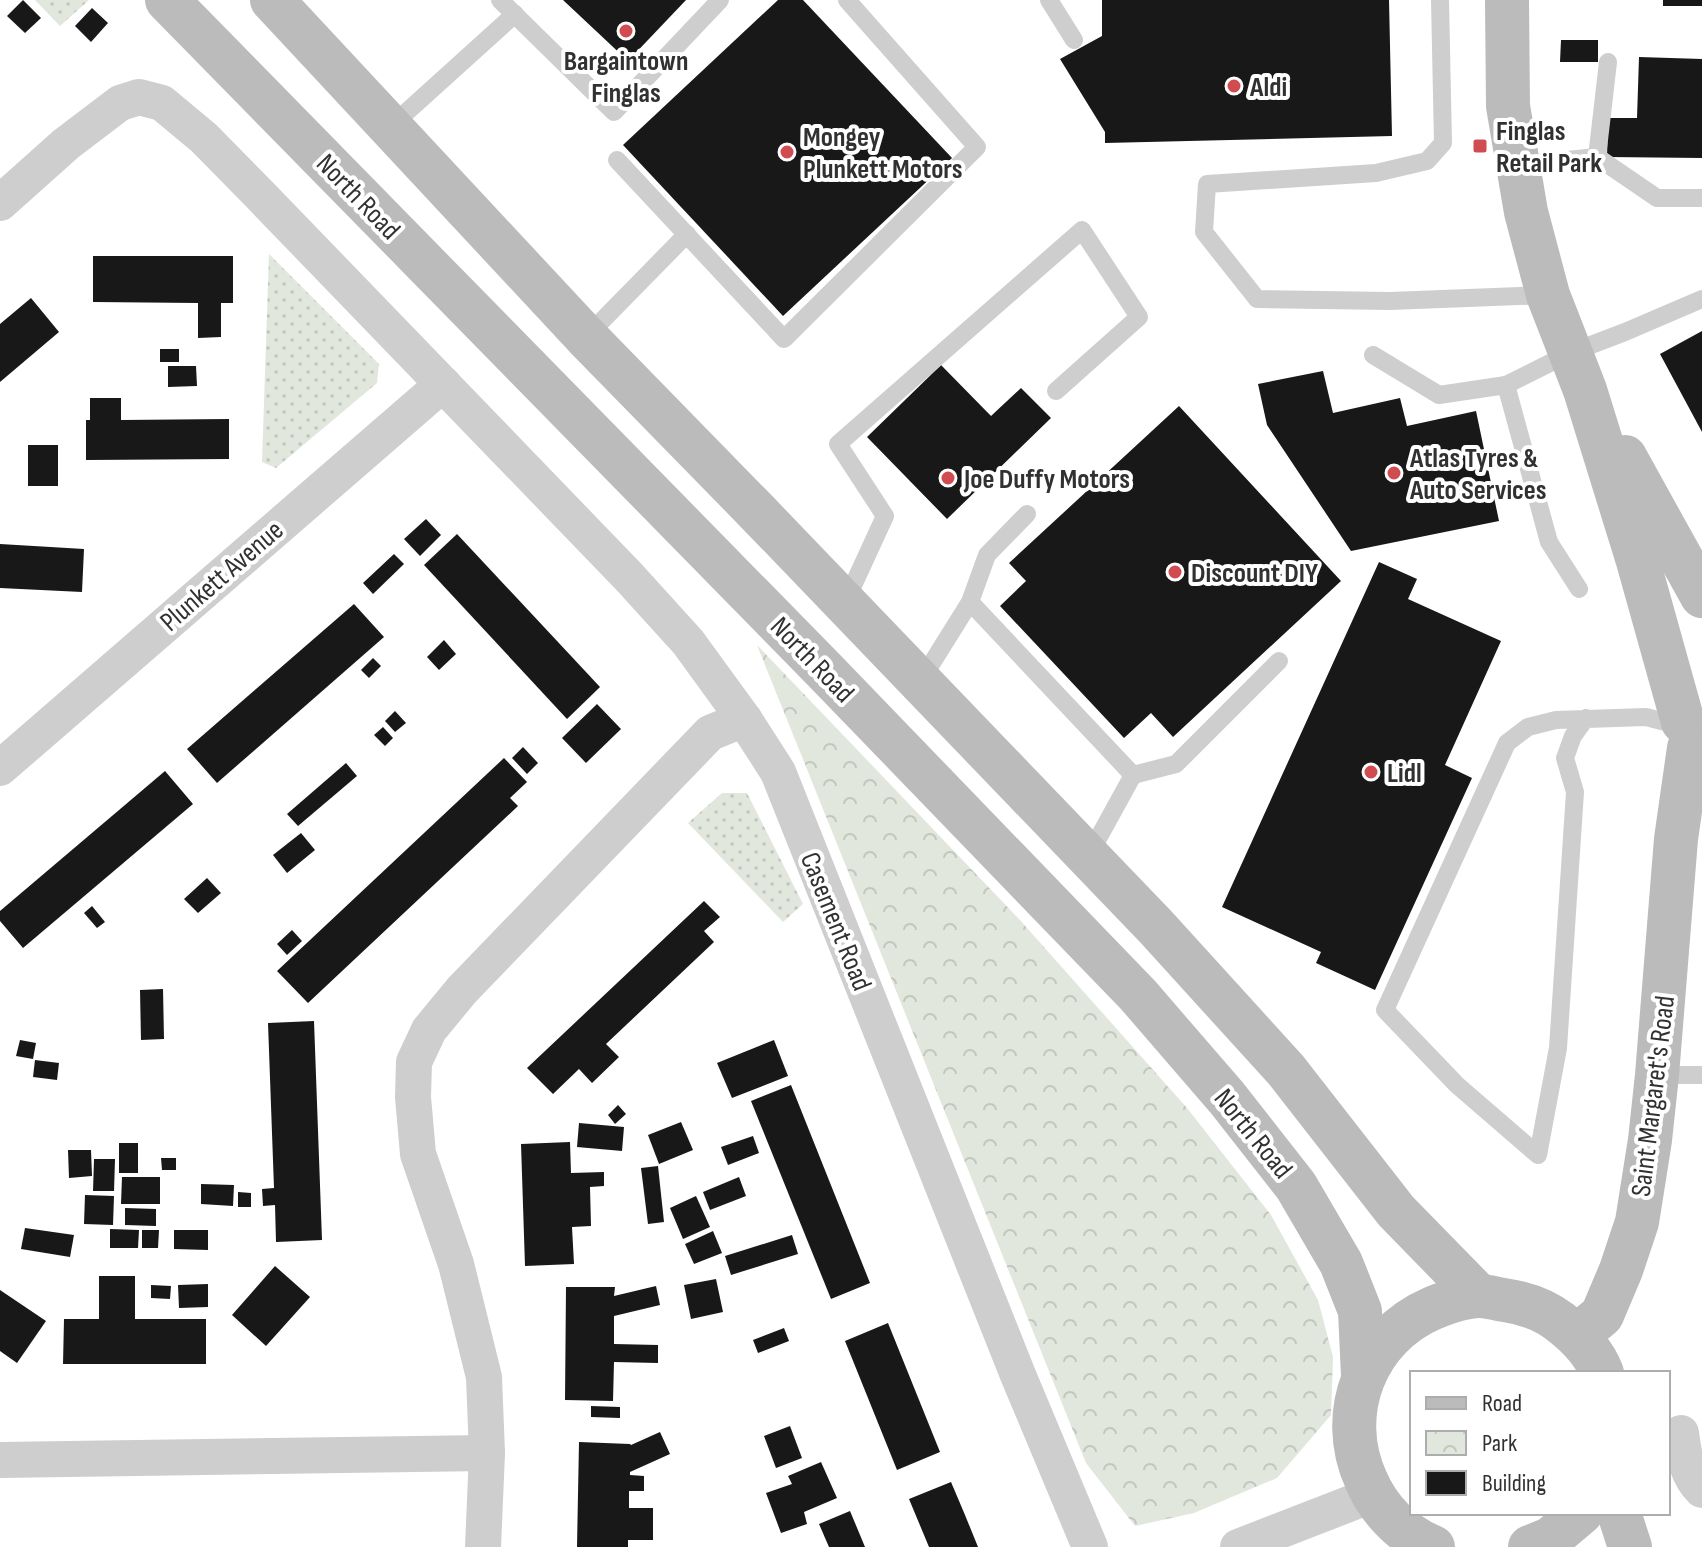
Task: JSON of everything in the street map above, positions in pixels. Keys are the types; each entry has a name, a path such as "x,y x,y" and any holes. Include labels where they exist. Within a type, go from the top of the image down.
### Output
{"main road":[{"name":"North Road","path":"167,0 1138,995 1227,1098 1296,1186 1341,1263 1360,1311 1363,1376"},
{"path":"272,0 586,337 1156,927 1286,1070 1396,1211 1479,1296"},
{"name":"Saint Margaret's Road","path":"1507,0 1508,106 1526,212 1548,295 1578,371 1692,730 1689,824 1637,1222 1602,1315 1578,1335"},
{"name":"Saint Margaret's Road","path":"1578,371 1702,596"},
{"path":"1433,1547 1399,1526 1372,1495 1358,1462 1353,1415 1363,1376 1384,1343 1416,1316 1451,1301 1479,1296 1525,1303 1550,1315 1578,1335 1601,1371"},
{"path":"1530,1547 1550,1539 1579,1515"},
{"path":"1620,1515 1630,1547"}],"street":[{"name":"Casement Road","path":"0,203 66,144 120,103 139,97 162,103 204,138 639,587 688,642 778,772 1006,1346 1090,1547"},
{"name":"Plunkett Avenue","path":"0,768 443,384"},
{"path":"483,1547 487,1453 484,1377 456,1264 418,1154 413,1097 414,1062 429,1030 462,990 710,733 744,719"},
{"path":"1681,1433 1686,1463 1693,1481 1702,1490"},
{"path":"0,1460 487,1453"},
{"path":"1238,1547 1372,1495"}],"lane":[{"path":"500,0 614,112 720,0"},
{"path":"617,160 784,339 977,147 847,0"},
{"path":"1049,0 1074,40"},
{"path":"1440,0 1443,143 1427,161 1376,173 1207,184 1204,232 1257,299 1390,301 1548,295"},
{"path":"390,127 515,14"},
{"path":"1597,157 1608,62"},
{"path":"1518,165 1597,157 1657,198 1702,198"},
{"path":"845,603 885,516 838,444 1082,230 1139,317 1056,391"},
{"path":"586,337 687,234"},
{"path":"1373,355 1439,395 1506,385 1578,371 1702,299"},
{"path":"1506,385 1549,542 1579,589"},
{"path":"920,682 970,602 987,555 1027,514"},
{"path":"970,602 1133,775"},
{"path":"1088,856 1133,775 1176,764 1279,661"},
{"path":"1586,718 1573,736 1565,758 1575,792 1558,1048 1538,1155 1457,1085 1385,1010 1507,743 1528,727 1556,720 1586,718 1646,717 1692,730"},
{"path":"1657,1075 1702,1075"}],"green space":[{"path":"35,0 89,0 60,26"},
{"path":"269,254 379,364 377,383 276,468 262,462"},
{"path":"757,645 1019,919 1187,1108 1271,1215 1318,1300 1333,1357 1331,1415 1277,1478 1194,1513 1135,1526 1086,1463"},
{"path":"722,793 747,793 803,904 783,922 688,823"}],"building":[{"path":"23,0 41,18 25,33 7,16"},
{"name":"Bargaintown Finglas","path":"563,0 686,0 628,61"},
{"name":"Mongey Plunkett Motors","path":"778,0 803,0 952,158 783,316 623,145"},
{"name":"Aldi","path":"1102,0 1389,0 1392,136 1105,143 1105,132 1060,59 1102,36"},
{"path":"1663,0 1702,0 1702,6 1663,6"},
{"path":"92,8 108,23 91,42 75,26"},
{"path":"1561,40 1598,40 1598,62 1560,62"},
{"path":"1639,57 1702,59 1702,158 1607,157 1608,118 1637,118"},
{"path":"93,256 233,256 233,303 221,303 221,337 198,338 198,303 93,302"},
{"path":"31,298 59,332 0,382 0,324"},
{"path":"1702,331 1702,432 1660,354"},
{"path":"160,349 179,349 179,362 160,362"},
{"name":"Joe Duffy Motors","path":"941,365 991,416 1021,388 1051,418 947,519 867,437"},
{"path":"168,366 196,366 197,386 168,387"},
{"name":"Atlas Tyres & Auto Services","path":"1323,371 1333,413 1400,398 1407,426 1476,411 1499,521 1351,551 1267,425 1258,384"},
{"path":"90,398 121,398 121,420 229,419 229,459 86,460 86,420 90,420"},
{"name":"Discount DIY","path":"1179,406 1341,581 1173,737 1151,713 1124,738 1000,606 1026,581 1009,563"},
{"path":"28,445 58,445 58,486 28,486"},
{"path":"426,519 441,535 420,556 404,539"},
{"path":"457,534 600,687 567,719 424,565"},
{"path":"0,544 84,549 82,592 0,588"},
{"path":"394,554 404,564 373,594 363,583"},
{"name":"Lidl","path":"1379,562 1417,579 1408,599 1501,641 1445,765 1472,778 1375,990 1316,963 1321,952 1222,907"},
{"path":"354,604 384,637 217,783 187,749"},
{"path":"444,640 456,654 439,670 427,657"},
{"path":"373,658 381,666 369,678 361,670"},
{"path":"597,704 621,729 586,763 562,738"},
{"path":"395,711 406,723 395,732 385,721"},
{"path":"383,727 393,738 385,746 374,735"},
{"path":"523,747 538,763 527,774 512,758"},
{"path":"504,758 527,782 510,798 518,806 308,1003 277,971"},
{"path":"346,763 357,776 298,826 287,814"},
{"path":"165,771 193,804 23,948 0,921 0,911"},
{"path":"301,833 315,850 287,873 273,855"},
{"path":"207,878 221,893 198,913 184,899"},
{"path":"704,901 720,917 704,931 714,942 606,1044 619,1057 592,1083 579,1069 553,1094 527,1068"},
{"path":"92,906 105,922 97,928 84,913"},
{"path":"292,930 302,941 287,955 277,944"},
{"path":"163,989 164,1039 141,1040 140,990"},
{"path":"314,1021 322,1240 276,1242 275,1205 263,1206 262,1189 274,1188 268,1023"},
{"path":"20,1040 36,1043 33,1059 16,1056"},
{"path":"774,1040 788,1076 732,1098 717,1063"},
{"path":"35,1060 59,1063 57,1080 33,1077"},
{"path":"791,1085 870,1283 831,1299 751,1101"},
{"path":"618,1105 626,1114 615,1124 608,1115"},
{"path":"681,1122 693,1150 659,1164 648,1135"},
{"path":"579,1123 624,1127 622,1151 577,1147"},
{"path":"753,1136 759,1153 728,1165 721,1147"},
{"path":"570,1142 571,1173 604,1172 604,1186 590,1187 591,1226 572,1227 574,1264 525,1266 521,1144"},
{"path":"119,1143 138,1143 138,1173 119,1173"},
{"path":"68,1150 91,1150 92,1176 69,1178"},
{"path":"161,1158 176,1158 176,1170 162,1170"},
{"path":"94,1159 115,1159 114,1191 93,1191"},
{"path":"658,1166 664,1222 648,1224 641,1168"},
{"path":"122,1177 160,1177 160,1204 121,1204"},
{"path":"739,1177 746,1196 710,1210 703,1192"},
{"path":"201,1184 234,1185 233,1206 201,1204"},
{"path":"238,1192 251,1193 251,1207 238,1207"},
{"path":"85,1195 114,1196 113,1225 84,1224"},
{"path":"696,1196 710,1227 683,1239 670,1208"},
{"path":"125,1208 156,1209 156,1226 125,1225"},
{"path":"25,1228 74,1235 70,1257 21,1249"},
{"path":"110,1229 139,1230 138,1248 110,1248"},
{"path":"142,1230 159,1230 158,1248 142,1248"},
{"path":"174,1230 208,1230 208,1250 174,1249"},
{"path":"713,1231 722,1253 694,1264 685,1244"},
{"path":"792,1235 798,1254 731,1275 725,1256"},
{"path":"275,1266 310,1297 266,1346 232,1315"},
{"path":"99,1276 135,1276 135,1319 206,1319 206,1364 63,1364 64,1319 99,1319"},
{"path":"716,1279 723,1312 691,1319 684,1285"},
{"path":"208,1284 208,1307 179,1308 178,1285"},
{"path":"151,1285 171,1286 170,1299 151,1298"},
{"path":"656,1286 660,1305 614,1316 614,1344 658,1345 658,1363 614,1362 613,1401 565,1400 566,1287 615,1287 614,1296"},
{"path":"0,1290 46,1321 17,1363 0,1351"},
{"path":"888,1323 940,1452 897,1470 845,1341"},
{"path":"784,1328 789,1341 758,1353 753,1340"},
{"path":"591,1406 620,1407 620,1418 591,1417"},
{"path":"790,1426 802,1458 776,1468 764,1436"},
{"path":"660,1432 670,1454 630,1472 630,1475 644,1476 644,1491 629,1491 629,1508 653,1508 653,1540 628,1540 628,1547 577,1547 579,1442 631,1445"},
{"path":"821,1462 837,1498 804,1512 807,1524 781,1533 766,1493 792,1484 788,1476"},
{"path":"951,1482 978,1547 929,1547 909,1499"},
{"path":"850,1511 865,1547 829,1547 819,1524"}],"place":[{"name":"Bargaintown Finglas","path":"626,31"},
{"name":"Aldi","path":"1234,86"},
{"name":"Finglas Retail Park","path":"1480,146"},
{"name":"Mongey Plunkett Motors","path":"787,152"},
{"name":"Atlas Tyres & Auto Services","path":"1394,473"},
{"name":"Joe Duffy Motors","path":"948,478"},
{"name":"Discount DIY","path":"1175,572"},
{"name":"Lidl","path":"1371,772"}]}
